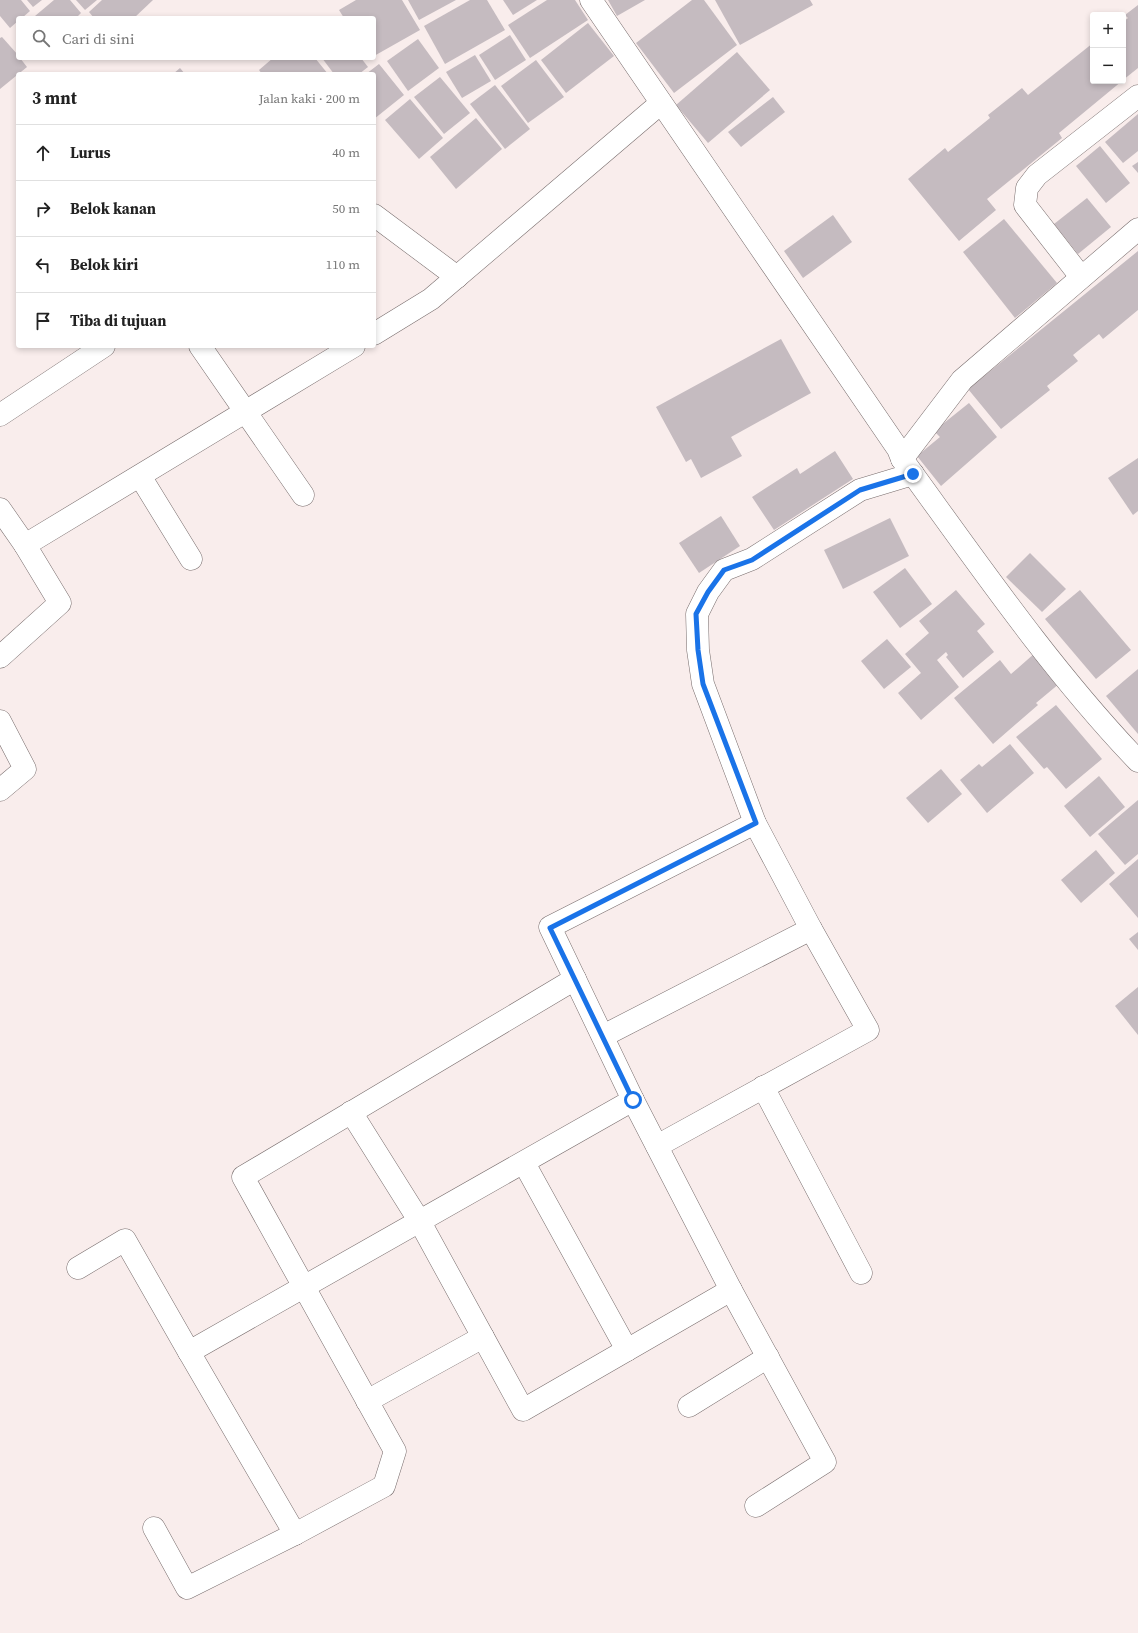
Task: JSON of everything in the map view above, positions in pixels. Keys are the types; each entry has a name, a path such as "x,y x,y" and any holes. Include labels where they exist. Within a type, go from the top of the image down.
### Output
{"street":[{"path":"591,0 893,442 907,466 980,570 1104,726 1138,762"},
{"path":"1081,277 1025,205 1027,188 1037,175 1138,96"},
{"path":"376,333 431,299 661,103"},
{"path":"376,216 457,277"},
{"path":"657,1146 868,1030 811,929 756,823 703,684 698,650 696,614 708,592 724,570 752,560 860,490 907,466 962,380 1138,229"},
{"path":"0,415 101,348"},
{"path":"201,348 303,495"},
{"path":"25,545 351,348"},
{"path":"140,476 191,559"},
{"path":"0,508 25,545 60,603 0,657"},
{"path":"0,721 25,769 0,790"},
{"path":"756,823 550,928 633,1100 731,1290 825,1462 756,1506"},
{"path":"603,1036 811,929"},
{"path":"154,1528 187,1588 295,1534 384,1486 395,1452 243,1177 575,979"},
{"path":"763,1087 861,1273"},
{"path":"189,1352 633,1100"},
{"path":"351,1112 420,1222 523,1410 731,1290"},
{"path":"524,1163 627,1350"},
{"path":"78,1268 125,1240 295,1534"},
{"path":"367,1401 483,1337"},
{"path":"688,1406 768,1357"}],"building":[{"path":"0,0 21,0 30,11 24,16 16,16 16,23 10,28 0,16"},
{"path":"27,0 42,0 33,7"},
{"path":"54,0 70,0 81,13 78,16 35,16"},
{"path":"76,0 97,0 85,10"},
{"path":"102,0 153,0 136,16 92,16 89,12"},
{"path":"356,0 402,0 420,30 376,55 376,16 343,16 339,10"},
{"path":"408,0 456,0 419,20"},
{"path":"470,0 487,0 505,30 445,64 424,26"},
{"path":"503,0 537,0 513,15"},
{"path":"547,0 575,0 588,20 530,58 508,25"},
{"path":"608,0 645,0 617,16"},
{"path":"692,0 704,0 737,45 674,93 636,43"},
{"path":"715,0 810,0 813,5 740,45"},
{"path":"1138,5 1138,68 1126,78 1126,20 1128,18 1126,14"},
{"path":"588,23 614,56 566,93 541,60"},
{"path":"510,35 526,60 495,80 479,55"},
{"path":"2,37 16,53 16,60 22,60 27,67 21,72 16,72 16,76 0,89 0,38"},
{"path":"418,39 439,68 408,91 387,61"},
{"path":"1090,45 1090,84 1118,84 1059,133 1062,138 987,199 996,210 959,241 908,179 945,148 948,152 990,118 988,115 1022,88 1028,95"},
{"path":"737,52 770,90 708,143 676,105"},
{"path":"475,55 491,81 462,98 446,72"},
{"path":"271,60 317,60 326,72 260,72 259,70"},
{"path":"324,60 363,60 368,67 362,72 332,72"},
{"path":"536,60 564,97 528,123 501,86"},
{"path":"379,64 404,95 376,117 376,72 369,72"},
{"path":"180,68 183,72 175,72"},
{"path":"440,77 470,113 444,134 414,97"},
{"path":"495,85 530,129 505,149 470,104"},
{"path":"773,97 785,112 741,147 728,132"},
{"path":"410,99 443,138 419,159 385,120"},
{"path":"1138,114 1138,151 1123,163 1105,142"},
{"path":"476,118 502,149 456,189 430,157"},
{"path":"1100,146 1130,183 1106,203 1076,166"},
{"path":"1138,162 1138,173 1132,166"},
{"path":"1087,198 1111,227 1078,254 1054,224"},
{"path":"833,215 852,242 803,278 784,251"},
{"path":"1004,219 1057,283 1015,318 963,252"},
{"path":"1138,251 1138,310 1103,339 1099,334 1073,355 1078,361 1047,386 1050,390 1001,429 968,389"},
{"path":"781,339 811,393 731,437 742,456 701,478 691,459 686,462 656,407"},
{"path":"969,403 997,437 941,486 917,456 940,437 934,431"},
{"path":"835,451 853,479 774,530 752,497 797,468 800,474"},
{"path":"1138,458 1138,511 1133,515 1108,478"},
{"path":"721,516 740,546 699,573 679,543"},
{"path":"890,518 909,556 843,589 824,550"},
{"path":"1030,553 1066,589 1042,612 1006,577"},
{"path":"905,568 932,604 900,628 873,592"},
{"path":"956,590 985,624 977,631 994,652 963,678 946,657 948,655 946,652 937,660 959,687 921,720 898,693 921,673 905,654 929,633 919,621"},
{"path":"1080,590 1131,650 1096,679 1045,619"},
{"path":"887,639 911,667 884,689 861,661"},
{"path":"1035,653 1060,683 1036,703 1038,705 993,744 954,698 1000,660 1011,674"},
{"path":"1138,669 1138,734 1106,696"},
{"path":"1056,705 1102,759 1066,789 1047,767 1044,769 1016,737"},
{"path":"1010,744 1034,773 987,813 960,780 979,764 982,767"},
{"path":"941,769 962,794 928,823 906,798"},
{"path":"1099,776 1125,807 1090,837 1064,806"},
{"path":"1138,800 1138,854 1125,865 1098,834"},
{"path":"1096,850 1115,873 1081,903 1061,880"},
{"path":"1138,859 1138,918 1109,884"},
{"path":"1138,932 1138,950 1129,939"},
{"path":"1138,987 1138,1035 1115,1006"}],"route":[{"path":"633,1100 550,928 756,823 703,684 698,650 696,614 708,592 724,570 752,560 798,528 860,490 913,474"}]}
